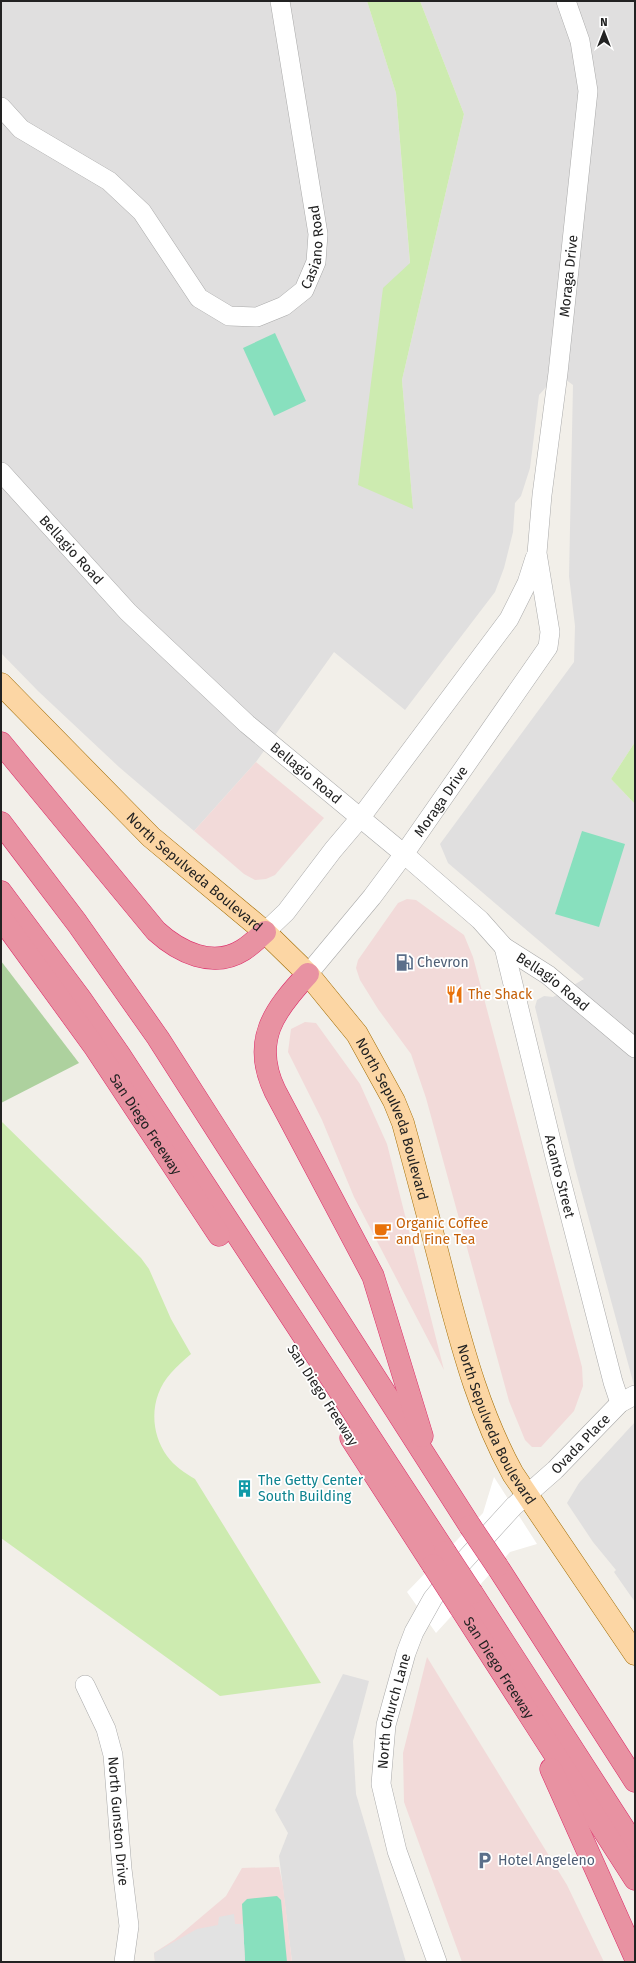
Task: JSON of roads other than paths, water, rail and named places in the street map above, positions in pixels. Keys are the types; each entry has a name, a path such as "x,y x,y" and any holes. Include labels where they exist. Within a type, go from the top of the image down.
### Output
{"highway":[{"path":"1,743 156,931 170,944 185,952 204,957 219,958 242,951 265,932"},
{"path":"1,823 77,923 158,1038 635,1781"},
{"path":"1,892 80,998 119,1054 439,1558"},
{"name":"San Diego Freeway","path":"1,918 94,1046 439,1558 466,1600 521,1702 635,1879"},
{"path":"308,974 288,995 273,1019 266,1043 266,1068 276,1091 373,1276 431,1464"},
{"path":"466,1600 635,1846"},
{"path":"521,1702 635,1958"}],"main road":[{"name":"North Sepulveda Boulevard","path":"1,684 152,837 265,932 308,974 357,1034 394,1101 403,1123 470,1373 483,1412 498,1446 527,1494 635,1654"}],"street":[{"name":"Casiano Road","path":"1,108 21,129 109,181 142,212 199,298 229,316 257,317 284,306 304,290 316,262 318,234 280,1"},
{"name":"Moraga Drive","path":"265,932 286,912 360,817 514,611 528,583 537,553 542,495 559,366 588,91 580,41 566,1"},
{"name":"Bellagio Road","path":"1,472 128,612 247,724 332,796 360,817 404,854 480,920 504,947 548,975 635,1048"},
{"name":"Moraga Drive","path":"308,974 372,897 404,854 548,647 550,632 537,553"},
{"path":"514,611 527,609 540,612 548,617"},
{"name":"Acanto Street","path":"504,947 612,1382 628,1399"},
{"name":"Ovada Place","path":"527,1494 555,1470 628,1399"},
{"name":"North Church Lane","path":"437,1962 397,1851 381,1784 386,1725 406,1653 414,1632 429,1604 461,1564 527,1494"},
{"name":"North Gunston Drive","path":"84,1685 106,1729 113,1754 122,1869 129,1926 124,1962"}],"place":[{"name":"Chevron","path":"404,962"},
{"name":"The Shack","path":"455,994"},
{"name":"Organic Coffee and Fine Tea","path":"383,1231"},
{"name":"The Getty Center South Building","path":"245,1488"},
{"name":"Hotel Angeleno","path":"485,1860"}]}
